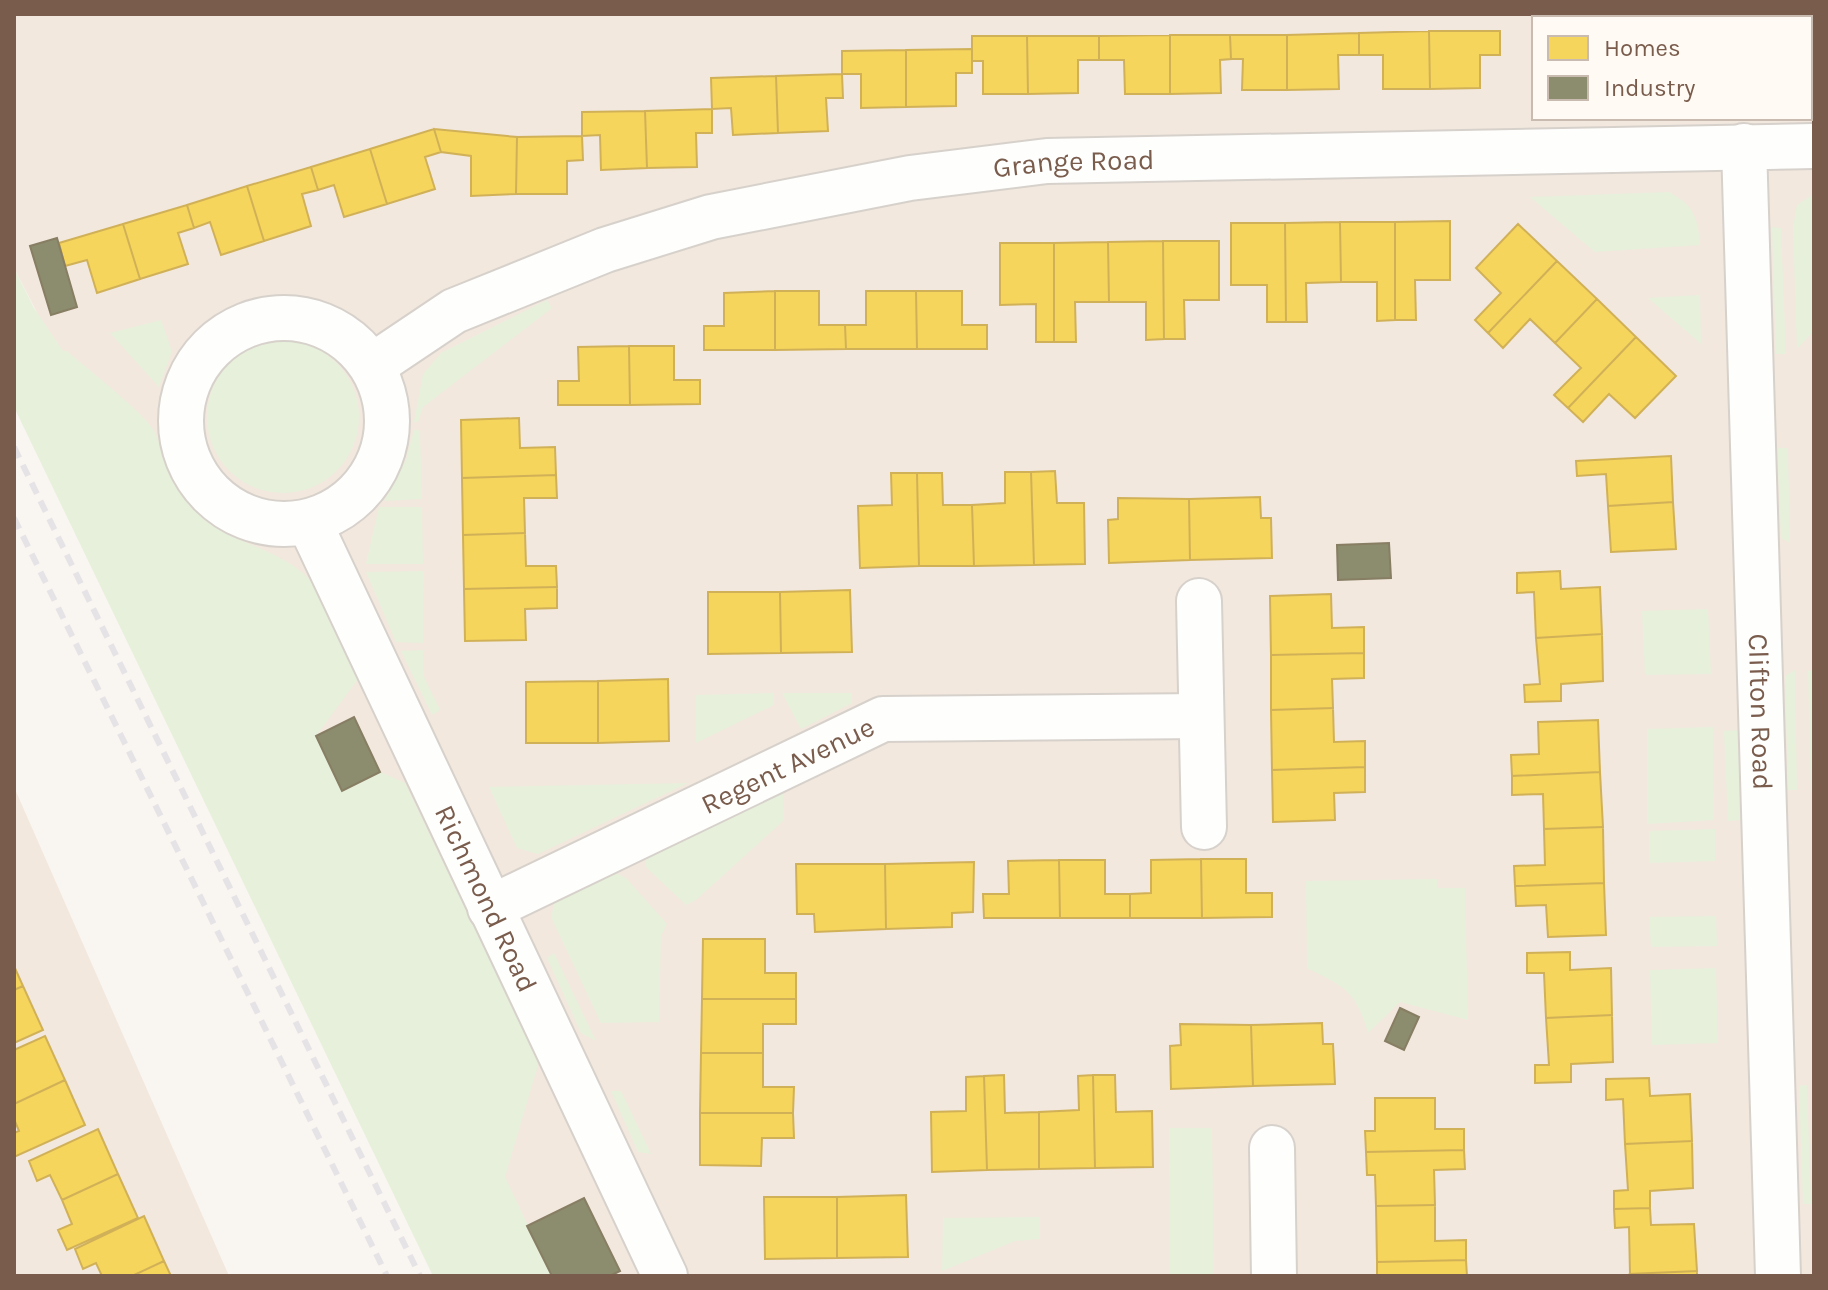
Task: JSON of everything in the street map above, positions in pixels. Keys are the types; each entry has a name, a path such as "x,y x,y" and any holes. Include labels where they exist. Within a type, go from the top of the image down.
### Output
{"street":[{"name":"Grange Road","path":"372,366 454,311 605,250 711,217 910,178 1047,161 1562,134 1744,146 1814,146"},
{"name":"Clifton Road","path":"1744,146 1778,1276"},
{"path":"284,317 319,323 349,340 372,366 386,407 387,428 380,460 363,488 347,502 309,522 274,524 240,515 212,495 191,467 182,434 183,399 197,366 219,340 250,323 284,317"},
{"name":"Richmond Road","path":"309,522 665,1276"},
{"path":"1199,601 1204,827"},
{"name":"Regent Avenue","path":"490,908 883,719 1201,716"},
{"path":"1272,1148 1274,1276"}],"shaded area":[{"path":"14,14 1814,14 1814,1276 534,1276 14,268"},
{"path":"14,787 229,1276 14,1276"}],"green space":[{"path":"1814,14 1814,102 1812,16 1605,16"},
{"path":"1669,192 1693,213 1700,245 1595,252 1530,197"},
{"path":"1814,194 1814,331 1797,349 1793,227 1797,205"},
{"path":"1772,227 1781,228 1786,354 1776,354"},
{"path":"14,268 34,308 63,351 67,351 113,390 153,429 176,484 199,515 228,534 291,564 314,585 330,610 358,679 316,736 342,791 380,772 405,783 539,1062 505,1177 552,1276 433,1276 14,407"},
{"path":"1700,295 1701,344 1648,298"},
{"path":"547,300 552,308 423,407 418,422 414,422 423,374 441,353"},
{"path":"161,320 172,351 159,387 110,333"},
{"path":"283,341 312,346 337,363 354,388 359,417 354,446 337,471 312,488 283,493 254,488 229,471 212,446 207,417 212,388 229,363 254,346"},
{"path":"414,430 420,430 422,499 384,501 406,460"},
{"path":"1777,448 1788,448 1790,543 1781,538"},
{"path":"379,507 422,507 423,564 366,564"},
{"path":"424,571 423,643 396,642 366,572"},
{"path":"1708,609 1711,674 1645,675 1642,611"},
{"path":"423,650 424,677 440,710 432,715 401,651"},
{"path":"1795,670 1797,790 1788,790 1785,676"},
{"path":"1814,670 1814,792 1811,793 1808,671"},
{"path":"774,693 774,705 696,743 696,695"},
{"path":"782,693 852,693 852,703 801,729"},
{"path":"1713,727 1714,820 1647,824 1647,729"},
{"path":"1739,730 1742,820 1728,821 1724,731"},
{"path":"688,783 538,854 517,848 489,787"},
{"path":"783,787 784,820 696,900 686,905 646,867 646,855"},
{"path":"1715,829 1715,861 1649,863 1649,831"},
{"path":"609,870 626,878 667,924 661,936 659,1022 601,1023 551,917 555,901"},
{"path":"1437,879 1437,888 1465,888 1468,1020 1400,1002 1368,1033 1359,1008 1347,992 1307,968 1306,881"},
{"path":"1716,916 1717,946 1651,947 1649,917"},
{"path":"554,953 596,1041 581,1033 547,958"},
{"path":"1716,968 1718,1043 1652,1045 1650,970"},
{"path":"1807,1085 1811,1204 1803,1204 1799,1086"},
{"path":"611,1091 621,1091 651,1154 638,1152"},
{"path":"1169,1128 1212,1128 1214,1275 1170,1275"},
{"path":"1040,1217 1040,1239 1015,1241 942,1271 943,1218"}],"building: Homes":[{"path":"1429,31 1430,89 1383,89 1383,55 1359,55 1359,33"},
{"path":"1429,31 1500,31 1500,55 1480,55 1480,88 1430,89"},
{"path":"1359,33 1359,55 1338,55 1339,89 1287,90 1287,35"},
{"path":"1170,35 1170,94 1125,94 1124,60 1099,60 1099,36"},
{"path":"1170,35 1230,35 1231,59 1220,60 1221,93 1170,94"},
{"path":"1230,35 1287,35 1287,90 1242,90 1243,59 1231,59"},
{"path":"972,36 1027,36 1028,94 983,94 983,61 972,61"},
{"path":"1027,36 1099,36 1099,60 1078,60 1078,93 1028,94"},
{"path":"972,49 972,73 956,73 956,106 906,107 906,50"},
{"path":"906,50 906,107 861,108 861,74 842,74 842,51"},
{"path":"842,74 843,98 826,98 828,131 778,133 776,76"},
{"path":"776,76 778,133 733,135 731,108 712,109 711,78"},
{"path":"712,109 712,133 696,133 697,167 647,168 645,111"},
{"path":"645,111 647,168 601,170 600,135 582,136 582,112"},
{"path":"434,129 441,152 425,157 435,189 387,204 370,149"},
{"path":"434,129 517,137 516,194 471,196 471,156 441,152"},
{"path":"582,136 583,160 567,161 567,194 516,194 517,137"},
{"path":"370,149 387,204 344,217 334,185 318,190 311,167"},
{"path":"311,167 318,190 302,194 311,226 264,241 247,186"},
{"path":"247,186 264,241 221,255 210,222 194,228 187,205"},
{"path":"187,205 194,228 178,233 188,264 140,279 123,224"},
{"path":"1450,221 1450,280 1415,280 1416,320 1395,320 1395,222"},
{"path":"1340,222 1395,222 1395,320 1377,321 1377,282 1341,282"},
{"path":"1340,222 1341,282 1306,283 1307,322 1286,322 1285,223"},
{"path":"1231,223 1285,223 1286,322 1267,322 1267,285 1231,285"},
{"path":"123,224 140,279 97,293 87,260 65,266 59,243"},
{"path":"1518,224 1557,261 1488,333 1475,320 1501,293 1476,268"},
{"path":"1163,241 1219,241 1219,300 1184,300 1185,339 1164,339"},
{"path":"1163,241 1164,339 1146,340 1146,302 1109,302 1108,242"},
{"path":"1108,242 1109,302 1075,302 1076,342 1054,342 1054,243"},
{"path":"1000,243 1054,243 1054,342 1036,342 1036,304 1000,305"},
{"path":"1557,261 1597,299 1555,343 1530,319 1503,348 1488,333"},
{"path":"775,291 819,291 819,325 845,325 846,349 775,350"},
{"path":"775,291 775,350 704,350 704,326 724,326 724,293"},
{"path":"866,291 916,291 917,349 846,349 845,325 866,325"},
{"path":"916,291 962,291 962,325 987,325 987,349 917,349"},
{"path":"1597,299 1636,337 1568,408 1554,395 1581,368 1555,343"},
{"path":"1636,337 1676,376 1635,418 1609,394 1583,422 1568,408"},
{"path":"629,346 674,346 674,380 700,380 700,404 630,405"},
{"path":"629,346 630,405 558,405 558,381 579,381 578,347"},
{"path":"519,418 520,448 555,447 556,475 462,478 461,420"},
{"path":"1671,456 1673,502 1608,506 1606,474 1577,476 1576,461"},
{"path":"1055,471 1057,503 1084,503 1085,564 1034,565 1031,472"},
{"path":"1005,472 1031,472 1034,565 974,566 972,505 1005,503"},
{"path":"891,473 917,473 919,566 860,568 858,506 892,505"},
{"path":"917,473 942,473 943,505 972,505 974,566 919,566"},
{"path":"556,475 557,498 524,498 525,533 463,535 462,478"},
{"path":"1260,497 1261,518 1271,518 1272,558 1190,560 1189,499"},
{"path":"1118,498 1189,499 1190,560 1109,563 1108,520 1118,519"},
{"path":"1673,502 1676,549 1611,552 1608,506"},
{"path":"525,533 526,566 556,566 557,587 464,589 463,535"},
{"path":"1560,571 1561,589 1600,587 1602,634 1536,638 1534,592 1517,593 1517,573"},
{"path":"557,587 557,608 525,609 526,640 465,641 464,589"},
{"path":"850,590 852,652 781,653 780,592"},
{"path":"708,592 780,592 781,653 708,654"},
{"path":"1331,594 1332,628 1364,627 1364,653 1271,655 1270,596"},
{"path":"1602,634 1603,681 1561,684 1561,701 1525,702 1524,685 1540,684 1536,638"},
{"path":"1364,653 1364,678 1332,679 1333,708 1271,710 1271,655"},
{"path":"668,679 669,741 598,743 598,681"},
{"path":"598,681 598,743 526,743 526,682"},
{"path":"1333,708 1334,742 1365,741 1365,767 1272,770 1271,710"},
{"path":"1598,720 1600,772 1512,776 1511,755 1539,754 1538,722"},
{"path":"1365,767 1365,792 1334,793 1335,820 1273,822 1272,770"},
{"path":"1600,772 1603,827 1544,829 1543,794 1512,795 1512,776"},
{"path":"1603,827 1604,883 1515,886 1514,866 1545,865 1544,829"},
{"path":"1201,859 1246,859 1246,893 1272,893 1272,917 1202,918"},
{"path":"1201,859 1202,918 1130,918 1130,894 1151,893 1151,860"},
{"path":"1059,860 1060,918 984,918 983,894 1009,894 1008,861"},
{"path":"1059,860 1105,860 1105,894 1130,894 1130,918 1060,918"},
{"path":"974,862 973,912 952,913 952,927 886,929 885,864"},
{"path":"796,864 885,864 886,929 815,932 814,914 797,914"},
{"path":"1604,883 1606,935 1548,937 1546,905 1516,906 1515,886"},
{"path":"703,939 765,939 765,973 796,973 796,999 702,999"},
{"path":"1570,952 1570,970 1611,968 1612,1015 1546,1018 1544,973 1527,973 1527,953"},
{"path":"14,966 23,986 14,990"},
{"path":"23,986 43,1030 14,1043 14,990"},
{"path":"702,999 796,999 796,1024 763,1024 763,1053 701,1053"},
{"path":"1612,1015 1613,1062 1571,1064 1571,1082 1535,1083 1535,1065 1549,1065 1546,1018"},
{"path":"1322,1023 1323,1044 1333,1044 1335,1084 1253,1086 1251,1025"},
{"path":"1180,1024 1251,1025 1253,1086 1171,1089 1170,1046 1181,1045"},
{"path":"45,1036 65,1080 14,1104 14,1050"},
{"path":"701,1053 763,1053 763,1087 794,1087 793,1113 700,1113"},
{"path":"1004,1075 1005,1113 1039,1112 1039,1169 987,1170 984,1076"},
{"path":"1093,1075 1095,1168 1039,1169 1039,1112 1079,1110 1078,1076"},
{"path":"1093,1075 1115,1075 1116,1112 1152,1111 1153,1167 1095,1168"},
{"path":"984,1076 987,1170 932,1172 931,1112 966,1111 966,1077"},
{"path":"1649,1078 1650,1096 1690,1094 1692,1141 1625,1144 1623,1099 1606,1100 1606,1079"},
{"path":"65,1080 85,1125 14,1157 14,1133 19,1131 14,1119 14,1104"},
{"path":"1375,1098 1435,1098 1435,1129 1464,1129 1464,1150 1366,1152 1365,1131 1375,1131"},
{"path":"700,1113 793,1113 794,1138 762,1138 761,1166 700,1165"},
{"path":"98,1129 118,1174 62,1200 50,1175 37,1181 29,1161"},
{"path":"1692,1141 1693,1188 1650,1191 1650,1208 1614,1209 1614,1191 1628,1190 1625,1144"},
{"path":"1464,1150 1465,1169 1434,1170 1435,1205 1376,1206 1375,1175 1367,1175 1366,1152"},
{"path":"118,1174 138,1218 67,1250 58,1230 72,1224 62,1200"},
{"path":"906,1195 908,1257 837,1258 837,1197"},
{"path":"764,1197 837,1197 837,1258 765,1259"},
{"path":"1435,1205 1435,1241 1466,1240 1466,1260 1377,1262 1376,1206"},
{"path":"1650,1208 1651,1225 1694,1224 1697,1271 1630,1274 1629,1227 1615,1228 1614,1209"},
{"path":"144,1216 164,1261 132,1276 102,1276 96,1263 83,1269 75,1249"},
{"path":"1466,1260 1467,1276 1377,1276 1377,1262"},
{"path":"164,1261 171,1276 132,1276"},
{"path":"1697,1271 1697,1276 1630,1274"}],"building: Industry":[{"path":"57,238 77,307 51,315 30,246"},
{"path":"1389,543 1391,578 1338,580 1337,545"},
{"path":"354,717 380,772 342,791 316,736"},
{"path":"1400,1008 1419,1017 1404,1050 1385,1041"},
{"path":"584,1198 620,1271 610,1276 552,1276 527,1226"}],"railway":[{"path":"14,447 420,1276"},
{"path":"14,518 387,1276"}]}
